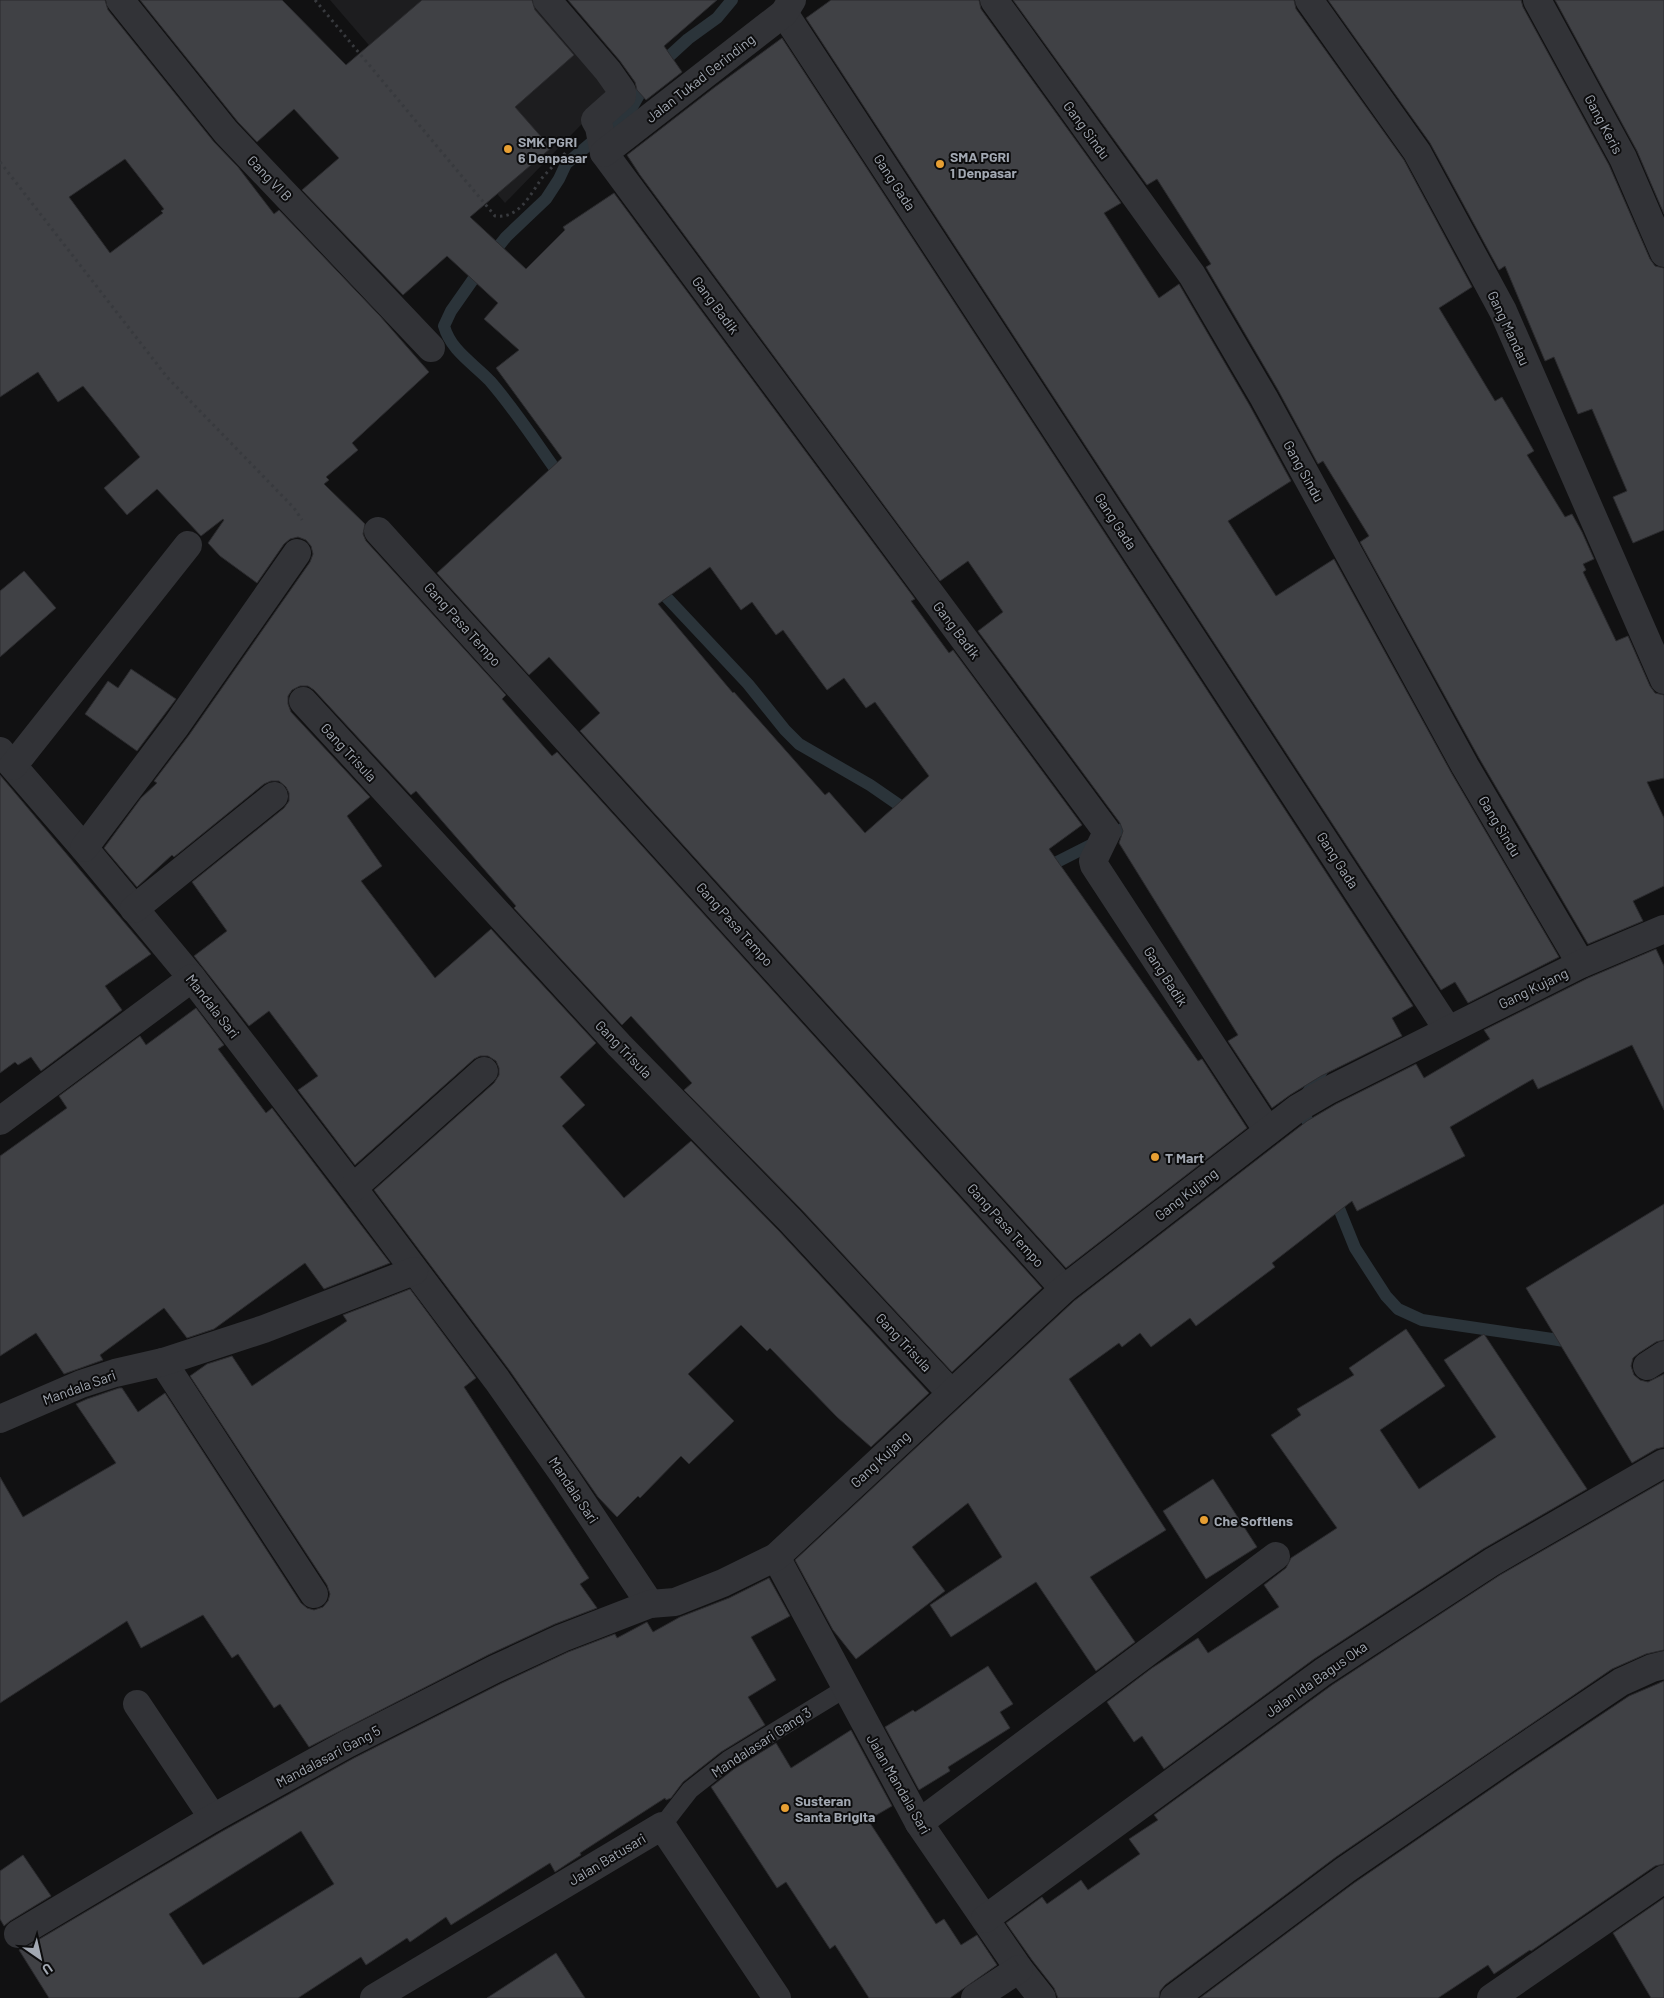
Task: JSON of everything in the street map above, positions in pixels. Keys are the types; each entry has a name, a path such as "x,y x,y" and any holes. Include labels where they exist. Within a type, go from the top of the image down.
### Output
{"street":[{"name":"Gang VI B","path":"120,0 150,40 226,132 431,348"},
{"path":"547,0 608,71 622,91 622,96 600,136"},
{"name":"Gang Sindu","path":"994,0 1192,275 1264,398 1465,766 1581,964"},
{"name":"Gang Mandau","path":"1309,0 1417,152 1503,311 1664,680"},
{"name":"Gang Keris","path":"1537,0 1623,158 1664,253"},
{"name":"Jalan Tukad Gerinding","path":"600,136 788,6"},
{"name":"Gang Gada","path":"788,6 1448,1030"},
{"name":"Gang Badik","path":"600,136 1107,832 1093,861 1268,1130"},
{"name":"Gang Pasa Tempo","path":"378,531 1064,1289"},
{"path":"4,756 188,545"},
{"path":"84,848 176,726 297,553"},
{"name":"Gang Trisula","path":"303,701 619,1045 790,1220 951,1393"},
{"name":"Mandala Sari","path":"4,756 84,848 192,978 353,1188 518,1410 650,1604"},
{"path":"134,909 274,796"},
{"name":"Gang Kujang","path":"776,1557 1064,1289 1298,1108 1328,1090 1581,964 1664,929"},
{"path":"0,1121 192,978"},
{"path":"353,1188 484,1071"},
{"name":"Mandala Sari","path":"0,1419 81,1384 115,1373 163,1362 264,1329 414,1271"},
{"path":"163,1362 314,1594"},
{"name":"Jalan Ida Bagus Oka","path":"985,1918 1323,1672 1492,1562 1664,1463"},
{"path":"919,1823 1276,1556"},
{"path":"650,1604 676,1602 723,1583 776,1557"},
{"name":"Jalan Mandala Sari","path":"776,1557 919,1823 1019,1969 1042,1998"},
{"name":"Mandalasari Gang 5","path":"18,1934 213,1818 347,1744 495,1669 562,1638 650,1604"},
{"path":"1174,1998 1345,1870 1508,1758 1621,1682 1652,1668 1664,1665"},
{"path":"137,1704 213,1818"},
{"path":"662,1826 777,1998"},
{"name":"Jalan Batusari","path":"374,1998 662,1826"},
{"path":"1491,1998 1664,1879"},
{"path":"974,1998 1019,1969"}],"lane":[{"name":"Mandalasari Gang 3","path":"662,1826 690,1790 728,1760 846,1688"}],"path":[{"path":"315,0 495,216 501,217 515,212 526,201 543,177 600,136"},
{"path":"0,162 167,377 302,518 304,534 302,544 297,553"}],"shaded area":[{"name":"SMK PGRI 6 Denpasar","path":"330,0 543,0 611,94 505,203"}],"building":[{"path":"0,0 105,0 108,10 214,142 238,167 274,214 279,210 380,316 429,372 352,443 358,450 326,477 329,480 324,484 365,524 363,534 366,541 506,695 502,699 552,756 557,752 1042,1288 952,1372 801,1209 684,1090 692,1083 631,1016 622,1025 514,908 516,906 416,791 411,795 314,690 308,686 300,686 292,690 288,696 291,712 370,797 347,816 382,866 361,881 435,978 491,929 596,1043 560,1077 585,1105 562,1126 624,1198 691,1141 779,1231 929,1393 871,1447 837,1417 770,1348 767,1351 741,1325 688,1374 734,1421 689,1464 681,1456 640,1498 638,1496 617,1517 598,1497 510,1371 374,1190 494,1083 499,1075 496,1061 488,1056 480,1056 474,1059 355,1165 298,1090 318,1076 269,1011 249,1026 194,956 227,931 192,882 284,808 289,801 289,793 286,787 279,781 271,781 264,784 174,857 172,855 137,887 104,848 141,798 157,783 154,781 189,735 310,562 313,554 311,546 306,540 298,537 290,539 284,544 257,583 220,556 208,543 223,519 201,536 157,489 127,515 104,488 140,457 83,386 58,402 38,372 0,397","holes":["125,159 164,209 161,211 163,213 110,253 69,197"]},
{"path":"140,0 282,0 346,65 422,0 532,0 535,10 574,55 515,107 551,148 470,217 526,269 565,230 563,227 614,193 915,599 911,601 949,653 953,650 1082,825 1049,849 1198,1061 1202,1059 1247,1128 1066,1268 580,731 600,713 549,657 529,675 437,573 562,458 496,368 519,350 484,319 498,303 447,256 403,295 302,190 339,158 294,109 257,142 238,122","holes":["710,567 741,610 752,602 776,635 783,630 827,690 844,678 866,708 875,702 929,776 865,833 829,792 825,795 733,693 658,604"]},
{"path":"568,0 717,0 664,46 682,72 646,100 637,90 635,82 620,61"},
{"path":"831,0 979,0 981,9 1121,203 1104,213 1159,298 1179,284 1291,481 1228,521 1276,596 1334,559 1452,774 1559,957 1468,1003 1455,982 1441,990 806,18"},
{"path":"1013,0 1294,0 1296,9 1404,160 1472,287 1439,308 1495,401 1502,397 1534,451 1527,455 1565,517 1572,514 1582,532 1594,559 1583,564 1586,570 1583,572 1616,641 1628,636 1650,686 1655,693 1664,695 1664,778 1647,782 1664,818 1664,886 1633,901 1643,921 1588,944 1479,758 1360,542 1369,536 1323,461 1318,464 1278,390 1206,267 1211,264 1157,179 1147,185"},
{"path":"1328,0 1521,0 1523,7 1609,165 1650,259 1655,266 1664,268 1664,530 1633,543 1613,497 1627,491 1592,409 1578,414 1554,357 1545,361 1505,266 1499,270 1430,143"},
{"path":"1555,0 1664,0 1664,214 1637,151"},
{"path":"782,38 1413,1006 1392,1018 1402,1036 1321,1076 1272,1108 1228,1041 1238,1035 1119,843 1123,831 1120,823 978,631 1003,612 968,561 940,581 627,155"},
{"path":"24,571 56,608 0,657 0,591"},
{"path":"131,669 176,699 137,751 85,714 108,681 118,688"},
{"path":"0,775 151,954 105,986 122,1010 41,1071 31,1057 18,1065 15,1062 0,1073"},
{"path":"1656,949 1664,966 1664,1110 1632,1045 1538,1089 1533,1079 1450,1127 1465,1156 1357,1211 1352,1201 1272,1263 1275,1267 1196,1326 1190,1318 1151,1347 1140,1333 1122,1347 1119,1343 1069,1379 1166,1530 1090,1577 1135,1642 1096,1671 1036,1582 951,1637 930,1605 1002,1557 968,1503 912,1547 945,1591 856,1659 833,1630 795,1560 1074,1301 1307,1121 1336,1104 1416,1064 1424,1078 1490,1039 1484,1030 1588,978"},
{"path":"196,1008 224,1045 218,1049 266,1113 272,1108 390,1263 324,1289 305,1263 214,1329 187,1338 164,1308 100,1355 103,1360 64,1374 36,1333 0,1356 0,1156 67,1108 59,1096 140,1036 146,1045"},
{"path":"1664,1204 1664,1340 1656,1342 1639,1353 1633,1358 1631,1366 1634,1375 1640,1380 1648,1382 1664,1374 1664,1447 1656,1449 1632,1463 1526,1288"},
{"path":"410,1289 476,1378 464,1387 589,1578 580,1584 597,1608 555,1624 488,1655 309,1747 280,1704 274,1708 238,1654 232,1658 203,1615 141,1648 127,1621 0,1703 0,1477 23,1517 116,1463 76,1404 119,1388 122,1388 138,1412 165,1393 301,1603 307,1608 314,1610 323,1607 328,1601 330,1594 327,1585 190,1376 207,1364 232,1356 252,1386 347,1321 343,1315"},
{"path":"1406,1329 1445,1386 1380,1430 1419,1489 1496,1437 1444,1360 1484,1334 1587,1489 1483,1549 1314,1659 1164,1769 1142,1736 1134,1742 1107,1702 1152,1668 1198,1638 1208,1653 1279,1607 1264,1585 1286,1568 1291,1558 1337,1528 1271,1435 1301,1415 1297,1409 1354,1375 1349,1368"},
{"name":"Che Softlens","path":"1213,1479 1257,1547 1206,1579 1163,1511"},
{"path":"1664,1481 1664,1650 1646,1654 1612,1669 1336,1857 1165,1985 1160,1991 1159,1998 1058,1998 1054,1988 1006,1923 1042,1897 1047,1904 1081,1880 1088,1890 1140,1854 1129,1839 1158,1820 1154,1815 1332,1685 1500,1575"},
{"path":"769,1578 790,1616 751,1637 776,1680 748,1697 765,1725 721,1752 683,1782 671,1798 666,1800 665,1798 580,1853 581,1855 555,1872 550,1863 451,1925 446,1917 410,1942 407,1938 366,1965 361,1957 298,1998 49,1998 19,1950 221,1832 354,1758 502,1683 568,1652 615,1634 617,1638 647,1622 653,1632 680,1617 729,1598","holes":["301,1831 334,1884 203,1965 169,1914"]},
{"path":"988,1666 1013,1704 1000,1712 1010,1728 948,1767 950,1771 919,1790 885,1727 913,1710 915,1712"},
{"path":"1664,1681 1664,1864 1655,1866 1531,1951 1494,1974 1488,1965 1438,1998 1200,1998 1354,1883 1517,1771 1629,1696"},
{"path":"851,1730 892,1806 868,1820 936,1924 944,1919 961,1945 977,1935 997,1965 950,1998 869,1998 835,1945 830,1949 786,1882 777,1888 711,1787 734,1769 776,1743 791,1768"},
{"path":"23,1855 51,1896 4,1926 0,1919 0,1871"},
{"path":"1664,1898 1664,1998 1651,1998 1613,1933"},
{"path":"556,1953 585,1998 487,1998"}],"waterway":[{"path":"563,480 500,393 457,350 447,335 444,326 451,311 479,271 506,237 546,199 566,164 631,109 652,72 688,39 717,18 732,0"},
{"path":"655,585 748,684 785,730 799,744 870,785 912,814"},
{"path":"1042,868 1136,822"},
{"path":"1313,1137 1303,1109 1306,1095 1326,1065"},
{"path":"1334,1196 1355,1248 1386,1296 1398,1309 1422,1320 1564,1341 1571,1347"}],"place":[{"name":"SMK PGRI 6 Denpasar","path":"508,149"},
{"name":"SMA PGRI 1 Denpasar","path":"940,164"},
{"name":"T Mart","path":"1155,1157"},
{"name":"Che Softlens","path":"1204,1520"},
{"name":"Susteran Santa Brigita","path":"785,1808"}]}
